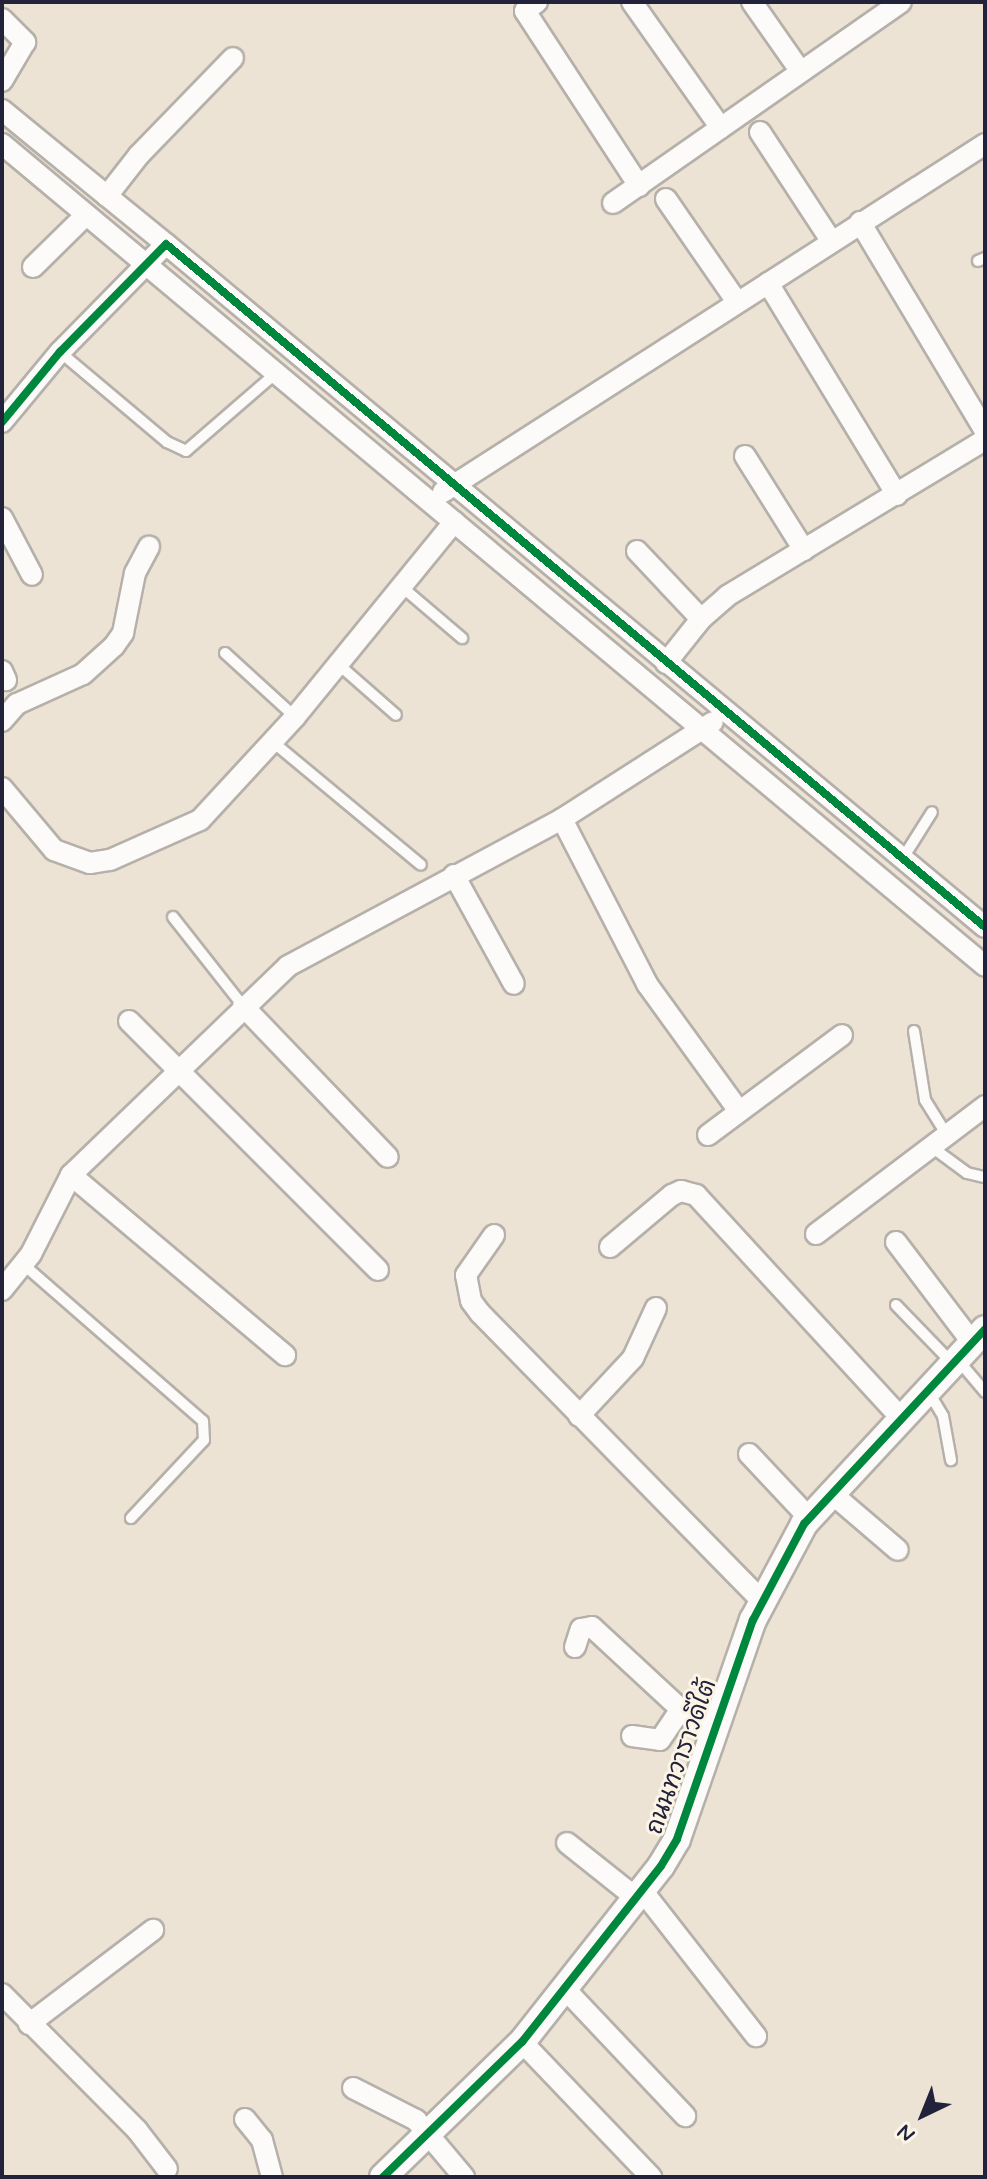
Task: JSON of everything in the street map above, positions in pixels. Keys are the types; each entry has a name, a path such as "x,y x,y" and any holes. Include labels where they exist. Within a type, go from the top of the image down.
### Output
{"street":[{"path":"537,2 525,11 639,186"},
{"path":"632,2 721,128"},
{"path":"752,2 801,72"},
{"path":"613,203 801,72 873,10 901,2"},
{"path":"2,19 25,42 2,81"},
{"path":"107,196 233,58"},
{"path":"2,110 985,927"},
{"path":"760,132 832,242"},
{"path":"2,144 985,966"},
{"path":"430,502 453,484 985,144"},
{"path":"666,199 737,302"},
{"path":"33,267 86,215"},
{"path":"860,222 985,431"},
{"path":"2,422 60,352 166,244"},
{"path":"768,283 897,495"},
{"path":"666,663 701,619 727,596 985,440"},
{"path":"745,456 804,550"},
{"path":"2,518 32,575"},
{"path":"2,788 54,850 90,863 110,860 210,814 295,717 454,522"},
{"path":"2,721 17,704 83,674 114,646 123,633 135,573 149,547"},
{"path":"637,551 701,619"},
{"path":"2,1290 24,1265 71,1175 178,1074 243,1006 310,951 562,819 706,730 725,711"},
{"path":"562,819 647,984 739,1111"},
{"path":"454,875 514,984"},
{"path":"243,1006 388,1157"},
{"path":"129,1021 178,1074 378,1270"},
{"path":"708,1135 842,1035"},
{"path":"816,1234 937,1139 985,1106"},
{"path":"71,1175 285,1355"},
{"path":"610,1247 672,1195 681,1191 696,1195 899,1416"},
{"path":"494,1235 466,1275 471,1301 579,1416 762,1601"},
{"path":"896,1242 966,1348"},
{"path":"579,1416 633,1358 656,1308"},
{"name":"ถนนทวาราวดีใต้","path":"388,2175 522,2042 677,1839 762,1601 809,1518 899,1416 966,1348"},
{"path":"749,1454 809,1518"},
{"path":"830,1492 898,1550"},
{"path":"575,1647 581,1629 592,1627 712,1738"},
{"path":"632,1736 660,1740 681,1709"},
{"path":"567,1843 638,1893 756,2036"},
{"path":"29,2024 153,1930"},
{"path":"565,1989 685,2116"},
{"path":"2,1994 137,2130 167,2169"},
{"path":"522,2042 651,2177"},
{"path":"353,2088 408,2115 429,2133 464,2177"},
{"path":"245,2119 262,2140 272,2177"}],"lane":[{"path":"60,352 167,442 186,451 275,374"},
{"path":"402,587 462,638"},
{"path":"225,653 295,717"},
{"path":"338,664 396,715"},
{"path":"273,742 421,865"},
{"path":"903,858 932,812"},
{"path":"173,917 243,1006"},
{"path":"914,1031 925,1100 937,1139 967,1173 985,1177"},
{"path":"24,1265 203,1421 204,1440 131,1518"},
{"path":"896,1305 966,1348 985,1392"},
{"path":"926,1388 943,1416 951,1460"}],"cycle path":[{"path":"2,422 60,352 166,244 985,927"},
{"path":"383,2177 522,2042 661,1866 677,1839 753,1620 804,1524 985,1329"}]}
